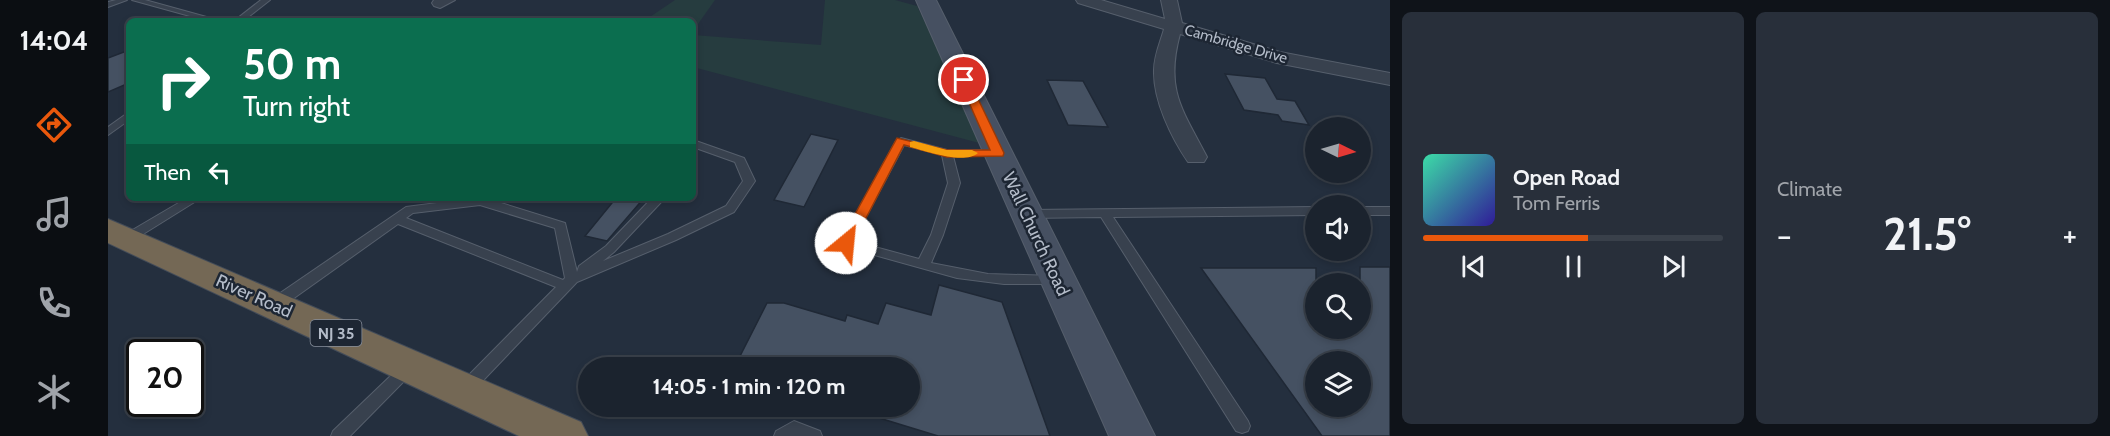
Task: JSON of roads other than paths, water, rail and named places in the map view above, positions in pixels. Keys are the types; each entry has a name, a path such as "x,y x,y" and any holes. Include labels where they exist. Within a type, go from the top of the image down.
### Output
{"highway":[{"name":"River Road","path":"118,234 565,436"}],"street":[{"name":"Wall Church Road","path":"926,0 1132,436"},
{"name":"Cambridge Drive","path":"1084,0 1304,64 1390,79"},
{"path":"1169,0 1175,27 1163,59 1163,75 1169,100 1196,157"}],"lane":[{"path":"108,5 123,0"},
{"path":"136,0 205,18"},
{"path":"242,18 266,0"},
{"path":"108,132 126,117"},
{"path":"998,153 947,153 901,141 846,243 958,276 992,280 1058,280"},
{"path":"396,219 569,282 730,210 749,181 740,160 696,144"},
{"path":"923,265 937,235 954,183 947,153"},
{"path":"118,234 189,201"},
{"path":"274,304 396,219 411,204 481,201 561,226 569,282"},
{"path":"464,390 569,282 610,249 656,201"},
{"path":"1026,214 1305,211"},
{"path":"1371,211 1390,211"},
{"path":"1104,213 1242,426"},
{"path":"339,436 410,366"},
{"path":"782,436 794,428 814,436"}]}
